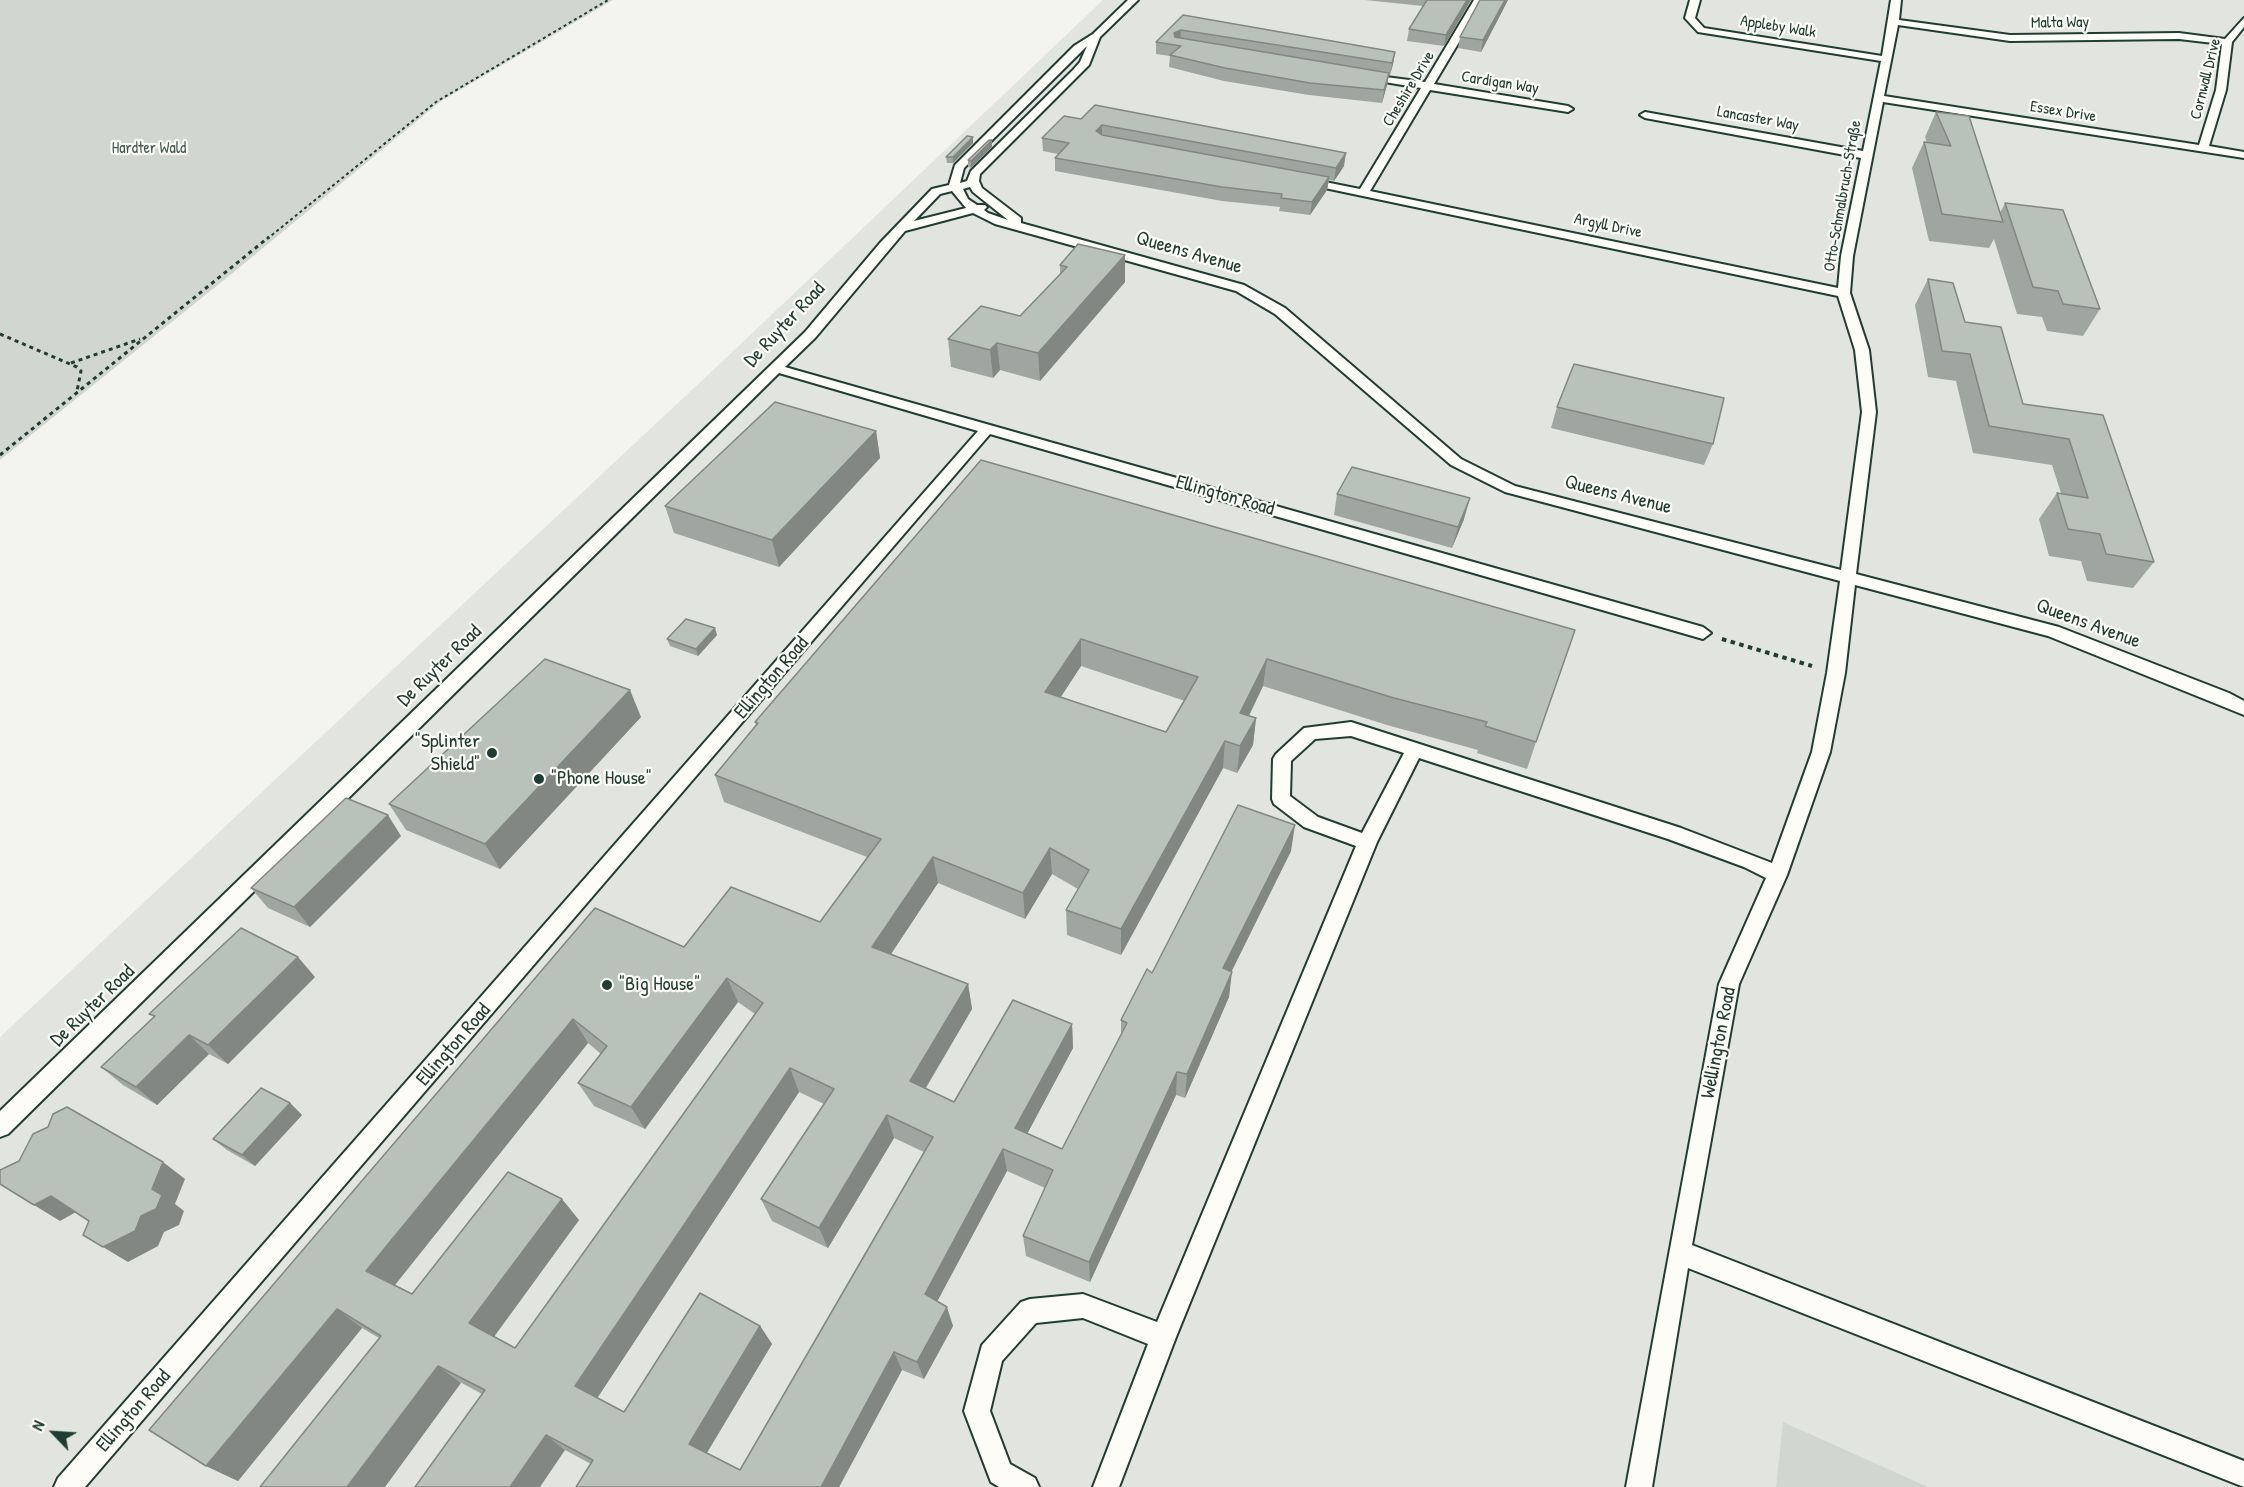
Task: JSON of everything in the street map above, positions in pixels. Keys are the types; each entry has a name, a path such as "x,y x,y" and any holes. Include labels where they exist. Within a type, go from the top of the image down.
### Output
{"lane":[{"path":"955,186 959,167 1077,48 1096,36 1133,0"},
{"name":"Cheshire Drive","path":"1364,192 1479,0"},
{"name":"Appleby Walk","path":"1695,0 1690,18 1701,30 1885,59"},
{"name":"Otto-Schmalbruch-Straße","path":"1850,576 1869,412 1862,350 1844,293 1847,256 1865,155 1894,21 1896,0"},
{"name":"Malta Way","path":"1894,21 2010,38 2178,36 2227,42"},
{"name":"Cornwall Drive","path":"2203,148 2221,90 2227,42 2244,21"},
{"path":"974,183 975,173 1085,63 1096,36"},
{"name":"Cardigan Way","path":"1357,75 1568,109"},
{"name":"Essex Drive","path":"1878,98 2244,155"},
{"name":"Lancaster Way","path":"1645,115 1865,155"},
{"name":"Argyll Drive","path":"1296,180 1364,192 1844,293"},
{"name":"De Ruyter Road","path":"0,1126 810,335 936,191 974,183"},
{"name":"Queens Avenue","path":"974,183 978,190 994,204 1031,231"},
{"name":"Queens Avenue","path":"955,186 964,201 999,221 1240,288 1280,311 1456,462 1510,489 1850,576 2053,631 2223,698 2244,709"},
{"path":"902,228 994,204"},
{"path":"775,368 987,429"},
{"name":"Ellington Road","path":"68,1487 987,429 1703,633"},
{"name":"Wellington Road","path":"1639,1487 1678,1252 1729,984 1777,875 1821,752 1836,673 1850,576"},
{"path":"2223,698 2244,721"},
{"path":"1367,842 1311,822 1281,799 1282,759 1310,733 1351,729 1674,833 1751,861 1777,875"},
{"path":"1106,1487 1163,1337 1367,842 1414,749"},
{"path":"1678,1252 2244,1474"},
{"path":"1026,1487 1000,1473 977,1411 991,1354 1030,1311 1083,1306 1163,1337"}],"path":[{"path":"0,455 435,102 608,0"},
{"path":"0,334 70,363 81,371 77,392"},
{"path":"70,363 103,354 146,337"},
{"path":"1703,633 1836,673"}],"shaded area":[{"path":"1103,0 2244,0 2244,1487 0,1487 0,1037 727,357"}],"green space":[{"name":"Hardter Wald","path":"0,0 613,0 441,101 234,272 0,460"},
{"path":"1783,1422 1928,1487 1776,1487"}],"building":[{"path":"1427,0 1467,0 1446,35 1409,29"},
{"path":"1480,0 1505,0 1483,40 1460,37"},
{"path":"1183,15 1395,52 1392,63 1181,30 1174,33 1175,37 1389,73 1384,90 1310,83 1225,68 1170,55 1181,46 1156,42"},
{"path":"1095,105 1346,153 1336,168 1102,125 1096,131 1102,135 1329,177 1312,202 1281,198 1282,194 1222,187 1055,158 1069,143 1042,138 1064,116 1081,119"},
{"path":"1936,112 1969,116 2003,222 1942,214 1924,142 1951,146"},
{"path":"967,136 973,137 953,157 946,157"},
{"path":"989,140 992,140 971,161 968,160"},
{"path":"2005,203 2063,210 2100,309 2063,304 2058,291 2033,287"},
{"path":"1078,244 1125,255 1038,353 997,343 990,350 948,339 981,306 1020,316 1067,267 1060,265"},
{"path":"1928,279 1953,283 1965,322 2001,327 2023,404 2103,415 2154,562 2106,554 2100,534 2068,529 2057,493 2088,498 2069,439 1989,426 1970,354 1942,351"},
{"path":"1574,364 1724,398 1713,444 1557,407"},
{"path":"775,402 876,431 772,540 665,506"},
{"name":"\"Big House\"","path":"981,460 1575,630 1536,742 1485,726 1487,722 1394,698 1267,659 1240,713 1256,718 1240,746 1225,741 1121,929 1066,910 1089,870 1050,848 1023,893 933,857 872,947 968,984 910,1081 954,1102 1013,1000 1072,1024 1015,1128 1062,1149 1127,1023 1121,1020 1147,969 1152,973 1238,805 1295,825 1223,968 1232,972 1187,1074 1177,1072 1089,1262 1023,1236 1053,1170 1003,1149 925,1294 947,1307 917,1362 894,1352 821,1487 576,1487 593,1460 546,1435 510,1487 415,1487 485,1390 438,1366 347,1487 260,1487 381,1336 337,1309 206,1466 149,1430 595,908 684,947 731,887 820,922 881,839 715,775 758,723 755,722","holes":["1081,639 1198,677 1166,732 1045,692","727,978 763,1003 515,1348 469,1323 562,1199 508,1172 412,1294 366,1271 573,1019 607,1046 578,1083 631,1107","790,1068 834,1089 761,1199 819,1228 887,1115 933,1137 740,1470 689,1444 760,1326 700,1293 624,1412 575,1386"]},
{"path":"1352,467 1470,498 1458,527 1337,494"},
{"path":"686,619 715,628 696,649 667,639"},
{"path":"545,659 630,690 485,844 389,804"},
{"path":"346,798 388,815 294,907 251,888"},
{"path":"241,928 298,957 208,1045 189,1035 136,1087 101,1067 155,1016 149,1014"},
{"path":"261,1088 290,1103 242,1155 213,1139"},
{"path":"67,1107 163,1162 152,1189 162,1195 156,1209 141,1216 135,1231 103,1247 83,1235 89,1221 51,1196 34,1205 0,1184 0,1170 19,1161 33,1134 48,1127 53,1114"}],"place":[{"name":"\"Splinter Shield\"","path":"492,753"},
{"name":"\"Phone House\"","path":"539,779"},
{"name":"\"Big House\"","path":"607,985"}]}
